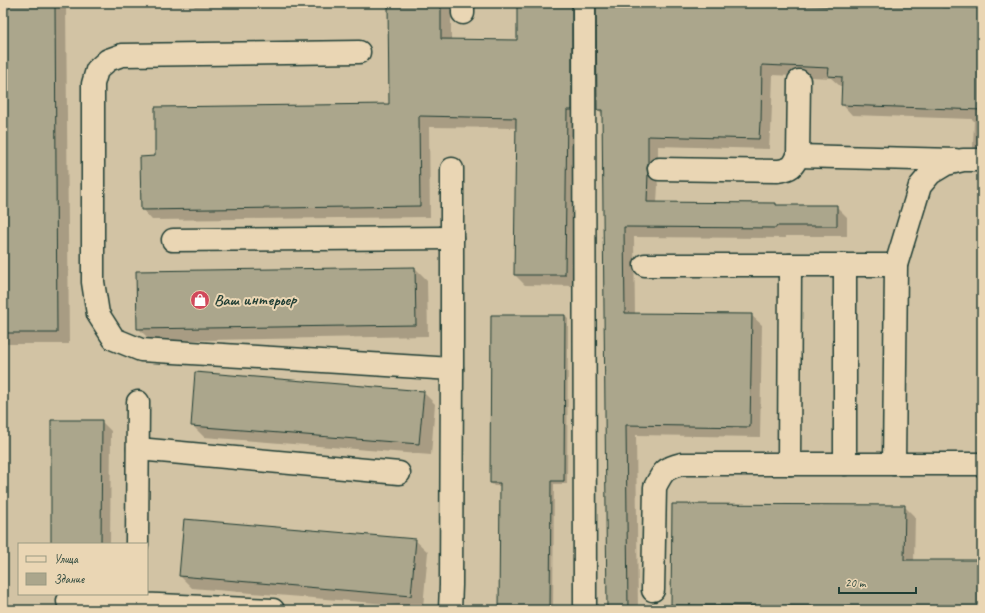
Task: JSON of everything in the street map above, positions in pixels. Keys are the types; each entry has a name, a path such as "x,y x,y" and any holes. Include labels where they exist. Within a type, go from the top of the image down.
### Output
{"lane":[{"path":"584,3 585,610"},
{"path":"359,52 122,55 108,60 97,70 93,84 93,282 98,314 114,340 141,350 452,369"},
{"path":"659,169 778,171 788,169 798,156 799,81"},
{"path":"798,156 973,160"},
{"path":"894,464 896,265 920,186 931,173 946,164 973,160"},
{"path":"450,610 452,168"},
{"path":"173,240 452,238"},
{"path":"645,265 896,265"},
{"path":"789,464 790,265"},
{"path":"845,265 845,464"},
{"path":"137,543 138,402"},
{"path":"138,449 399,473"},
{"path":"653,590 655,486 661,474 670,467 682,464 982,464"},
{"path":"68,601 136,599 273,610"}],"shaded area":[{"path":"3,3 982,3 982,610 3,610"}],"building":[{"path":"3,3 55,3 57,333 3,333"},
{"path":"388,3 441,3 441,39 517,40 517,3 572,3 572,110 567,110 565,275 514,275 516,118 419,116 420,206 141,210 140,157 155,156 155,107 389,104"},
{"path":"596,3 769,3 827,6 827,3 942,3 942,7 982,8 982,110 841,105 842,77 828,76 829,68 762,65 761,122 759,139 648,136 647,202 837,205 837,226 776,226 776,228 624,227 625,313 752,314 750,427 626,425 628,610 607,610 602,110 597,110"},
{"path":"415,267 416,325 137,329 136,271"},
{"path":"491,315 565,315 564,481 551,481 550,610 499,610 500,483 490,483"},
{"path":"195,372 424,391 419,444 191,426"},
{"path":"51,420 102,420 101,543 51,543"},
{"path":"672,504 905,505 904,560 982,560 982,610 940,610 940,607 671,605"},
{"path":"184,519 416,539 411,596 179,576"}],"place":[{"name":"Ваш интерьер","path":"200,300"}]}
